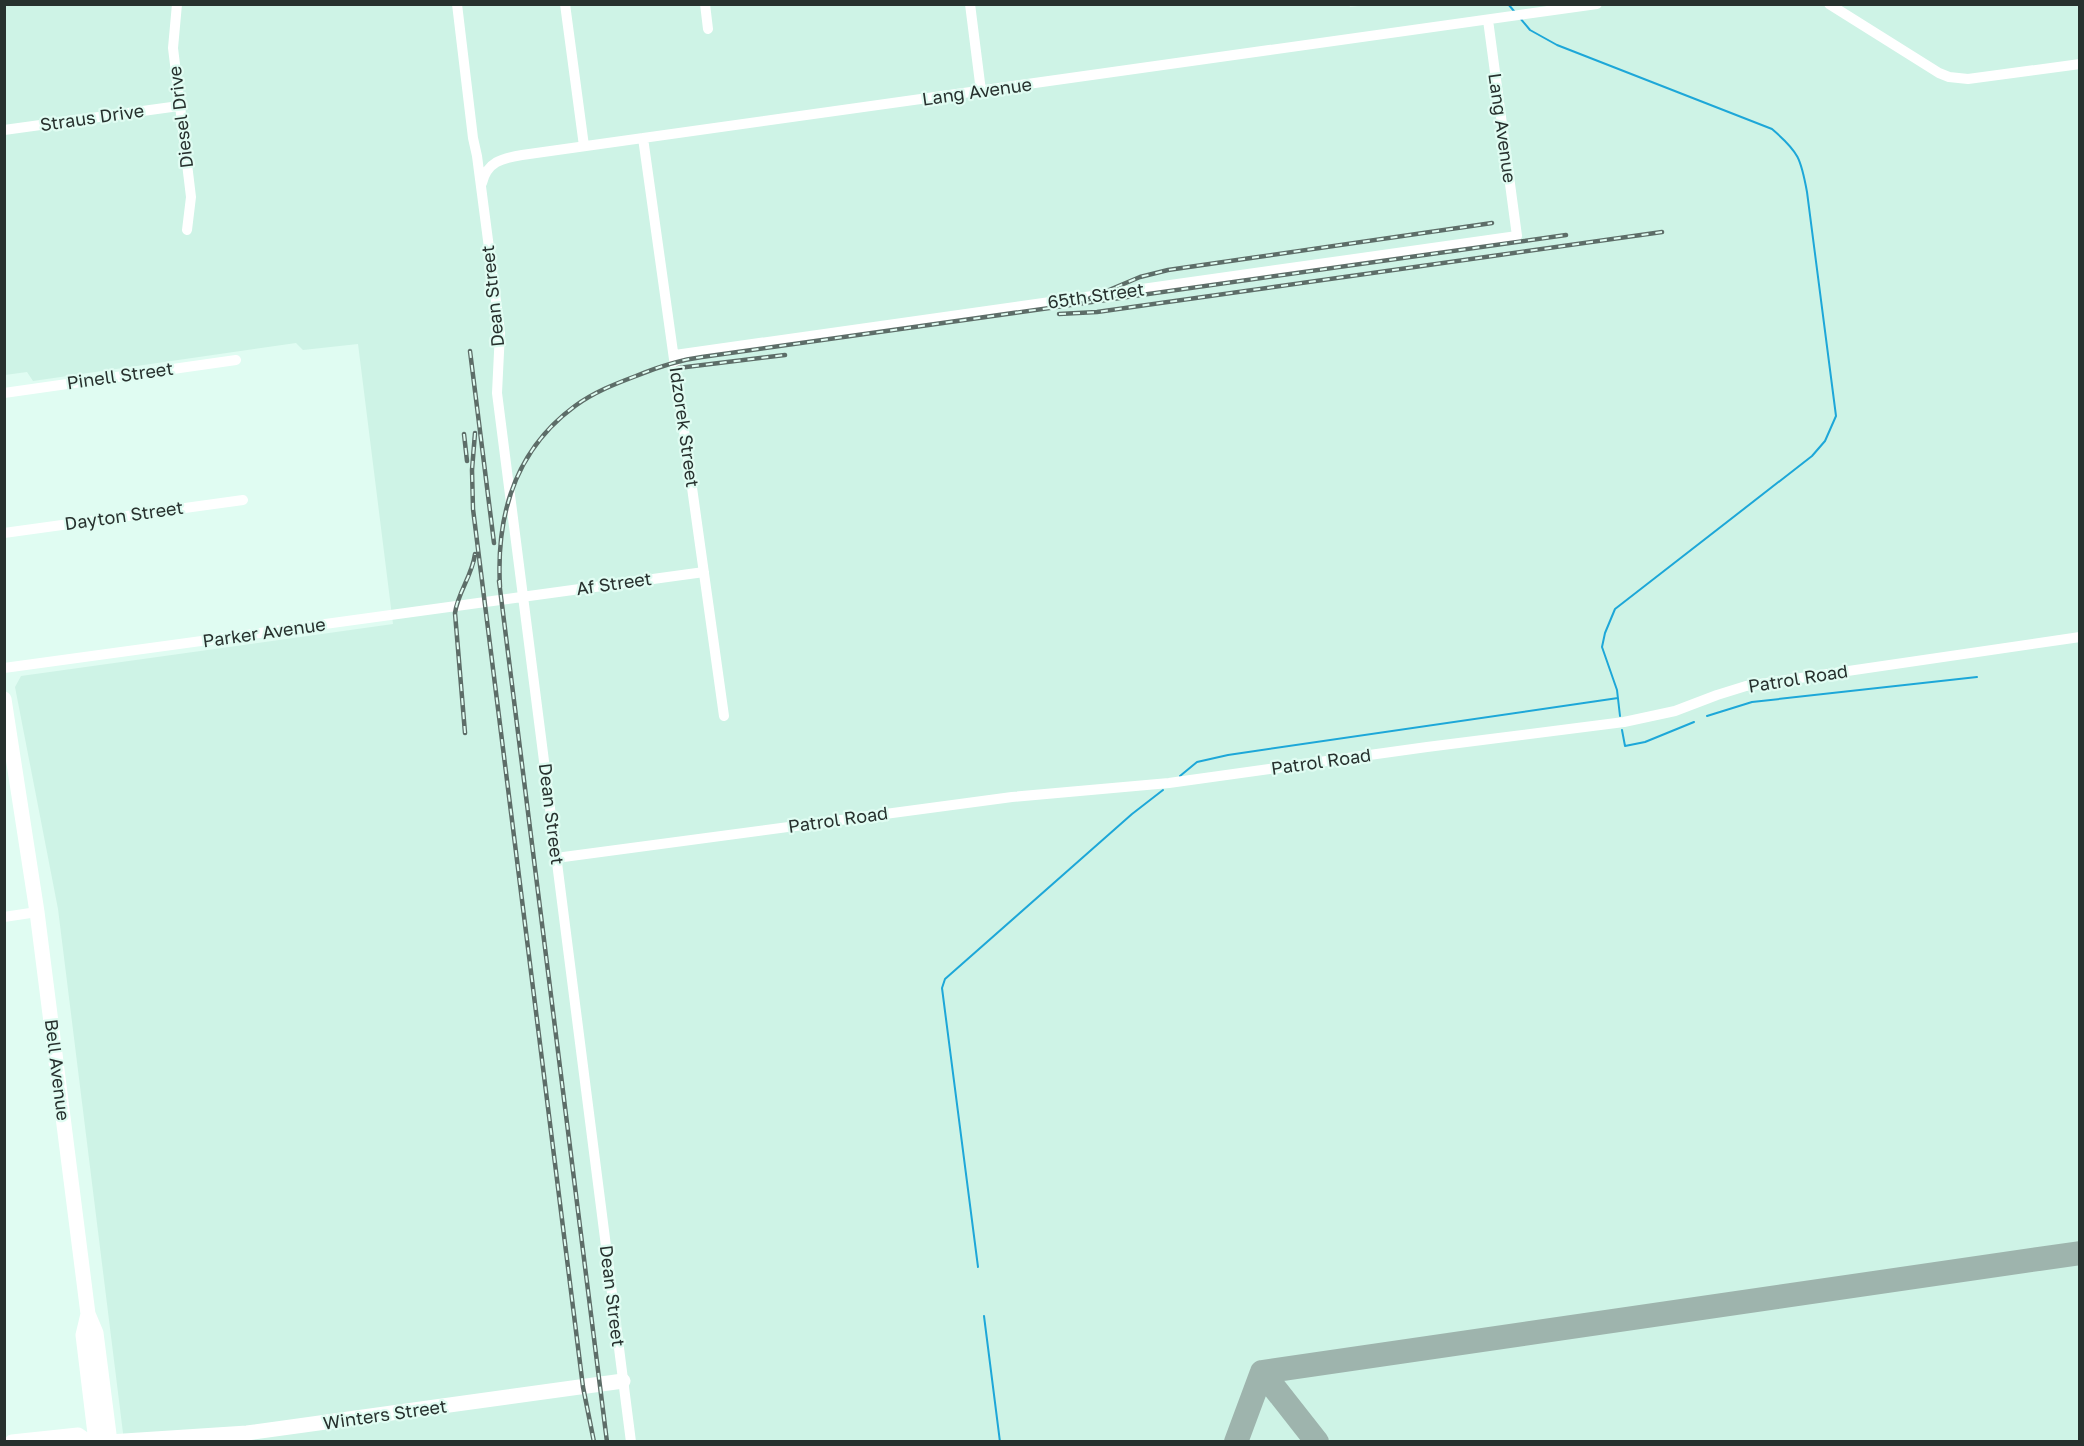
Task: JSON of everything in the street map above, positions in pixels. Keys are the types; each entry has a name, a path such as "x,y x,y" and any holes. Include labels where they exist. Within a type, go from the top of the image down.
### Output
{"main road":[{"name":"Bell Avenue","path":"4,699 37,912 88,1314 83,1335 96,1442"},
{"path":"88,1314 96,1333 110,1442"},
{"name":"Winters Street","path":"110,1442 247,1433 623,1381"},
{"path":"12,1442 78,1435 88,1442"}],"street":[{"name":"Diesel Drive","path":"177,4 173,48 190,197 187,230"},
{"name":"Dean Street","path":"457,4 500,332 497,393 631,1442"},
{"path":"565,4 584,146"},
{"path":"705,4 708,29"},
{"path":"970,4 981,91"},
{"name":"Lang Avenue","path":"481,186 486,171 500,159 1597,4"},
{"path":"1829,4 1949,77 1968,79 2079,64"},
{"name":"Lang Avenue","path":"1488,20 1517,236"},
{"name":"Straus Drive","path":"4,130 179,106"},
{"name":"Idzorek Street","path":"644,138 724,716"},
{"name":"65th Street","path":"675,355 1517,236"},
{"name":"Pinell Street","path":"4,393 236,360"},
{"name":"Dayton Street","path":"4,533 243,500"},
{"name":"Af Street","path":"523,596 704,572"},
{"name":"Parker Avenue","path":"4,668 523,596"},
{"name":"Patrol Road","path":"556,858 975,801 1197,780 1439,745 1624,722 1675,711 1717,694 1746,686 2079,637"},
{"path":"4,917 37,912"}],"shaded area":[{"path":"1349,4 1350,7 1375,4 2079,5 2079,1441 124,1441 58,909 15,687 21,676 393,624 358,344 303,350 296,343 33,381 27,372 5,375 5,5"}],"waterway":[{"path":"1508,4 1514,11"},
{"path":"1520,18 1530,30 1557,45 1772,129 1788,144 1797,157 1803,171 1807,192 1836,416 1825,441 1812,456 1615,609 1602,647 1617,690 1620,716"},
{"path":"1707,716 1752,702 1977,677"},
{"path":"1180,776 1197,762 1228,755 1618,698"},
{"path":"1622,730 1625,746 1645,742 1694,722"},
{"path":"978,1267 942,988 945,979 1132,814 1163,790"},
{"path":"984,1316 1000,1442"}],"taxiway":[{"path":"1262,1372 2080,1253"},
{"path":"1262,1372 1317,1442"},
{"path":"1236,1442 1262,1372"}],"railway":[{"path":"1090,298 1140,277 1168,270 1492,223"},
{"path":"1059,314 1097,312 1662,232"},
{"path":"500,587 502,535 506,510 524,464 537,443 554,423 582,401 612,385 660,367 702,357 1566,235"},
{"path":"470,351 494,543"},
{"path":"678,368 785,355"},
{"path":"475,433 472,470 473,509 583,1387 594,1442"},
{"path":"464,434 467,461"},
{"path":"465,733 455,613 475,554"},
{"path":"499,581 607,1442"}]}
